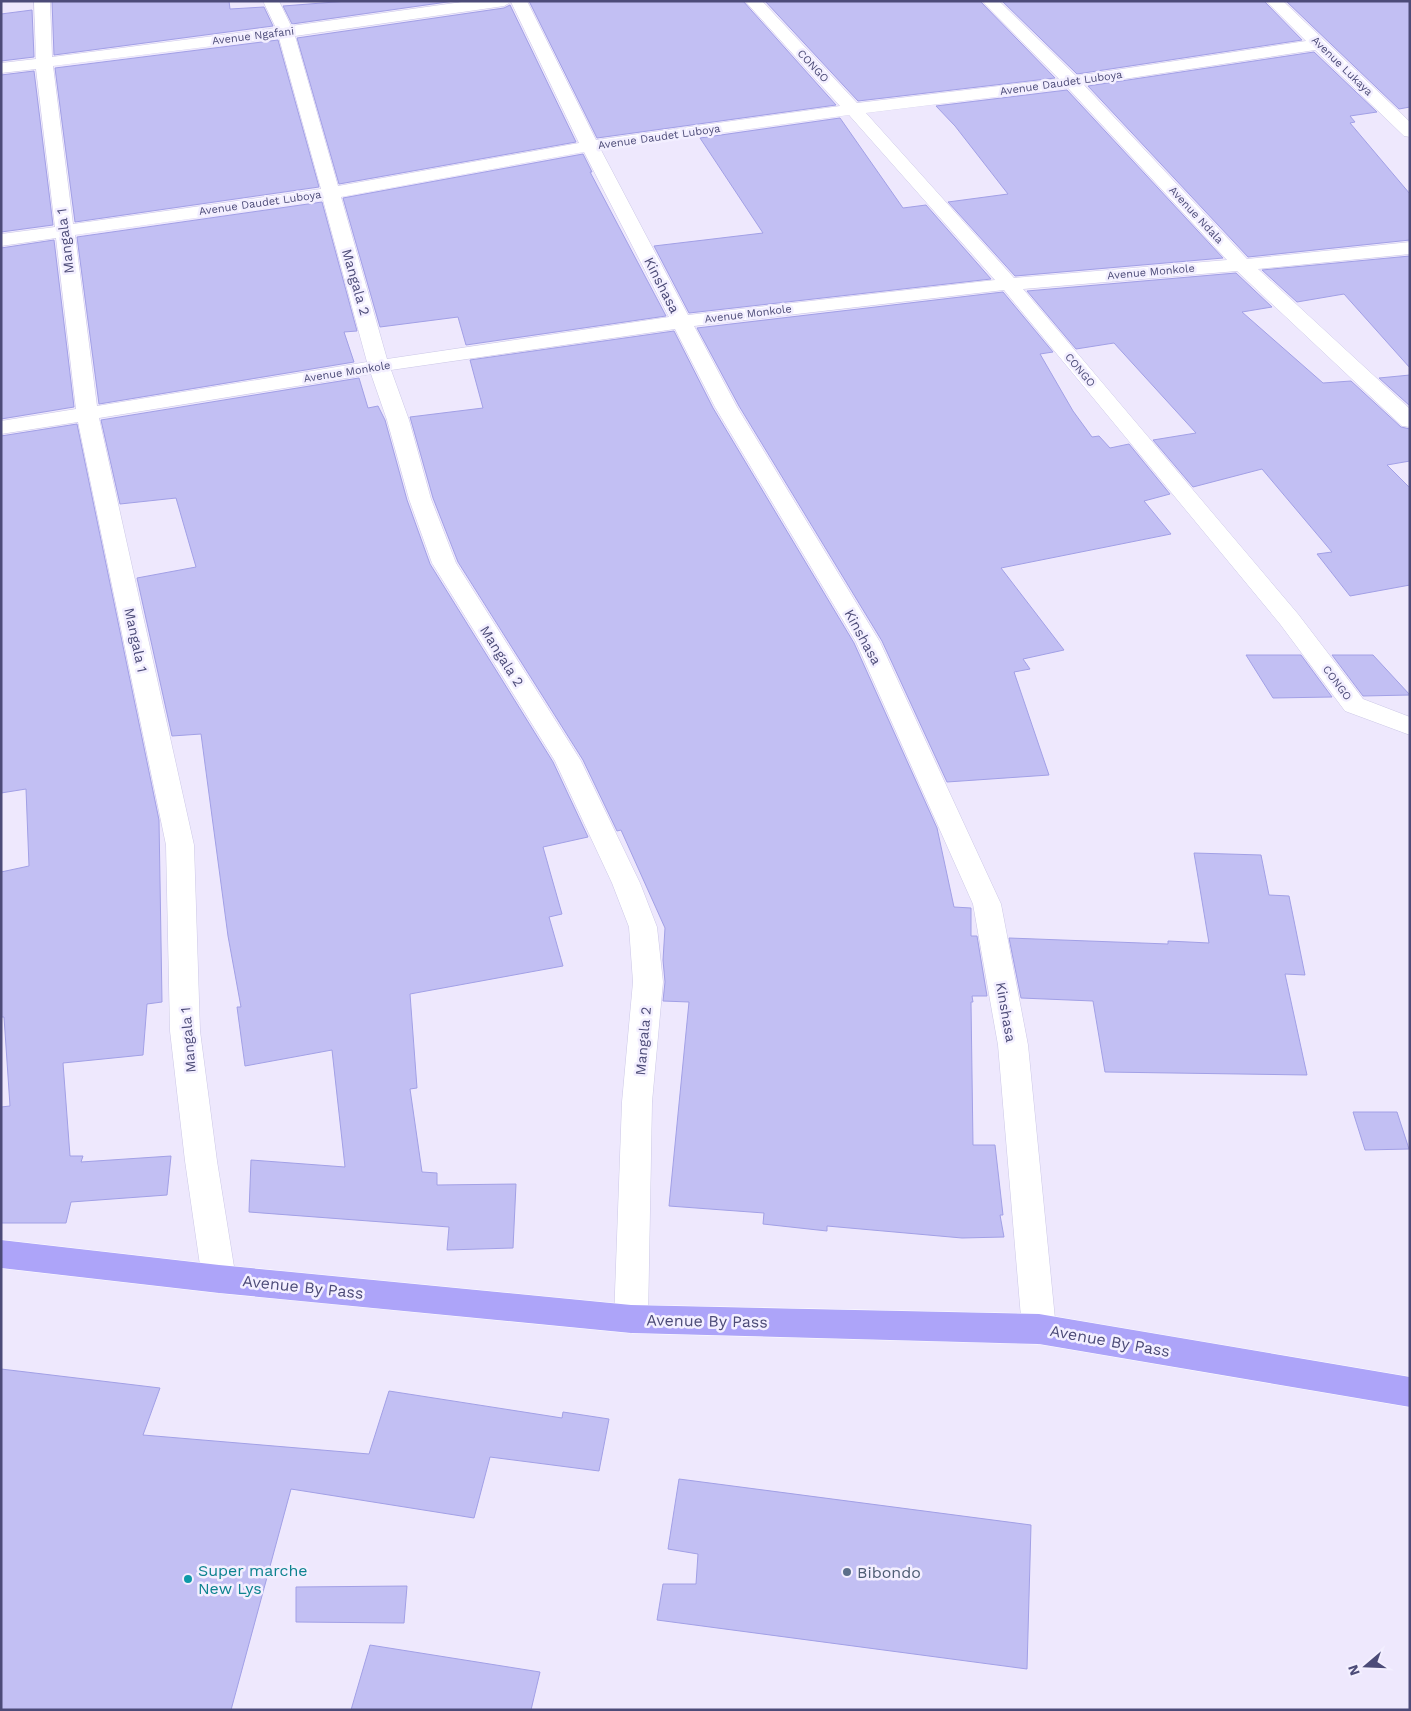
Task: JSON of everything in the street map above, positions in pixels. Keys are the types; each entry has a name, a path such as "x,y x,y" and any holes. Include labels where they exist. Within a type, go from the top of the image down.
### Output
{"highway":[{"name":"Avenue By Pass","path":"1,1254 631,1319 1039,1329 1410,1392"}],"street":[{"name":"Mangala 1","path":"42,1 44,62 87,415 180,845 185,1031 201,1161 219,1278"},
{"name":"Mangala 2","path":"271,1 286,32 380,366 398,420 420,499 444,563 568,761 626,883 643,927 648,982 637,1102 631,1319"},
{"name":"Avenue Ngafani","path":"1,68 286,32 504,1"},
{"name":"Kinshasa","path":"519,1 590,146 680,322 750,448 868,642 987,904 1012,1045 1039,1329"},
{"name":"CONGO","path":"752,1 853,109 1009,284 1289,619 1354,705 1410,727"},
{"name":"Avenue Ndala","path":"990,1 1072,82 1242,265 1410,421"},
{"name":"Avenue Lukaya","path":"1274,1 1410,132"},
{"name":"Avenue Daudet Luboya","path":"1,240 330,193 590,146 853,109 1072,82 1319,44"},
{"name":"Avenue Monkole","path":"1,428 380,366 680,322 1009,284 1242,265 1410,248"}],"building":[{"path":"52,1 229,1 230,9 264,7 273,26 54,55"},
{"path":"348,1 454,1 292,24 283,6"},
{"path":"529,1 743,1 836,105 597,138"},
{"path":"765,1 980,1 1055,78 858,101"},
{"path":"1002,1 1264,1 1302,40 1077,74"},
{"path":"1286,1 1410,1 1410,107 1399,109"},
{"path":"510,5 576,142 339,184 297,38 504,8"},
{"path":"32,10 34,57 1,61 1,14"},
{"path":"278,40 319,187 75,222 55,68"},
{"path":"1314,52 1377,112 1350,116 1355,122 1350,123 1410,194 1410,240 1248,257 1088,86"},
{"path":"34,71 53,225 1,232 1,75"},
{"path":"1067,90 1223,258 1015,276 948,202 1008,194 955,126 936,106"},
{"path":"840,118 903,208 926,205 991,279 689,313 654,246 763,233 700,138"},
{"path":"583,154 592,172 590,172 666,316 466,345 458,317 380,327 343,198"},
{"path":"322,202 357,331 344,332 354,362 99,404 77,237"},
{"path":"54,240 74,407 1,419 1,248"},
{"path":"1410,256 1410,368 1344,294 1297,302 1262,270"},
{"path":"1236,273 1272,307 1242,312 1323,383 1351,381 1401,427 1410,429 1410,461 1387,465 1410,488 1410,585 1350,596 1317,554 1332,552 1262,469 1193,487 1153,440 1196,433 1114,343 1076,349 1027,291"},
{"path":"1003,292 1053,352 1040,354 1073,411 1092,437 1099,436 1110,448 1129,444 1170,494 1144,501 1171,534 1001,568 1064,650 1023,659 1030,669 1014,672 1049,775 947,782 882,641 739,406 697,328"},
{"path":"674,331 713,408 854,643 937,828 954,907 971,908 971,936 977,936 987,996 972,996 973,1002 971,1002 973,1145 995,1145 1003,1215 1000,1215 1004,1237 962,1238 827,1226 827,1231 763,1224 764,1213 669,1206 689,1002 663,1001 665,928 621,830 617,831 583,760 458,562 433,498 410,417 483,408 470,360"},
{"path":"1410,375 1410,406 1379,378"},
{"path":"359,378 368,408 378,406 385,420 407,500 430,564 553,762 588,837 543,847 562,914 549,917 563,966 410,994 417,1088 410,1089 422,1172 437,1173 437,1185 516,1184 513,1248 447,1250 449,1227 249,1212 251,1160 345,1167 332,1050 245,1066 237,1007 241,1007 228,936 201,734 172,736 137,578 196,567 176,498 120,504 101,420"},
{"path":"77,424 159,820 162,1002 147,1004 143,1055 63,1063 70,1156 83,1156 81,1162 171,1156 167,1195 71,1202 66,1223 1,1223 1,1107 10,1106 4,1017 1,1017 1,872 29,866 26,789 1,793 1,436"},
{"path":"1246,655 1301,655 1332,697 1273,698"},
{"path":"1332,655 1373,655 1410,695 1363,696"},
{"path":"1194,853 1261,855 1269,895 1289,896 1305,975 1285,974 1307,1075 1105,1072 1093,1001 1021,998 1009,938 1168,944 1168,941 1209,943"},
{"path":"1353,1112 1397,1112 1409,1149 1365,1150"},
{"path":"1,1369 160,1388 143,1435 369,1454 389,1391 562,1418 563,1412 609,1419 599,1471 490,1457 474,1518 291,1489 231,1710 1,1710"},
{"name":"Bibondo","path":"679,1479 1031,1525 1027,1669 657,1620 663,1584 696,1584 698,1554 668,1549"},
{"path":"407,1586 404,1623 296,1622 296,1587"},
{"path":"370,1645 540,1672 531,1710 351,1710"}],"place":[{"name":"Bibondo","path":"847,1572"},
{"name":"Super marche New Lys","path":"188,1579"}]}
